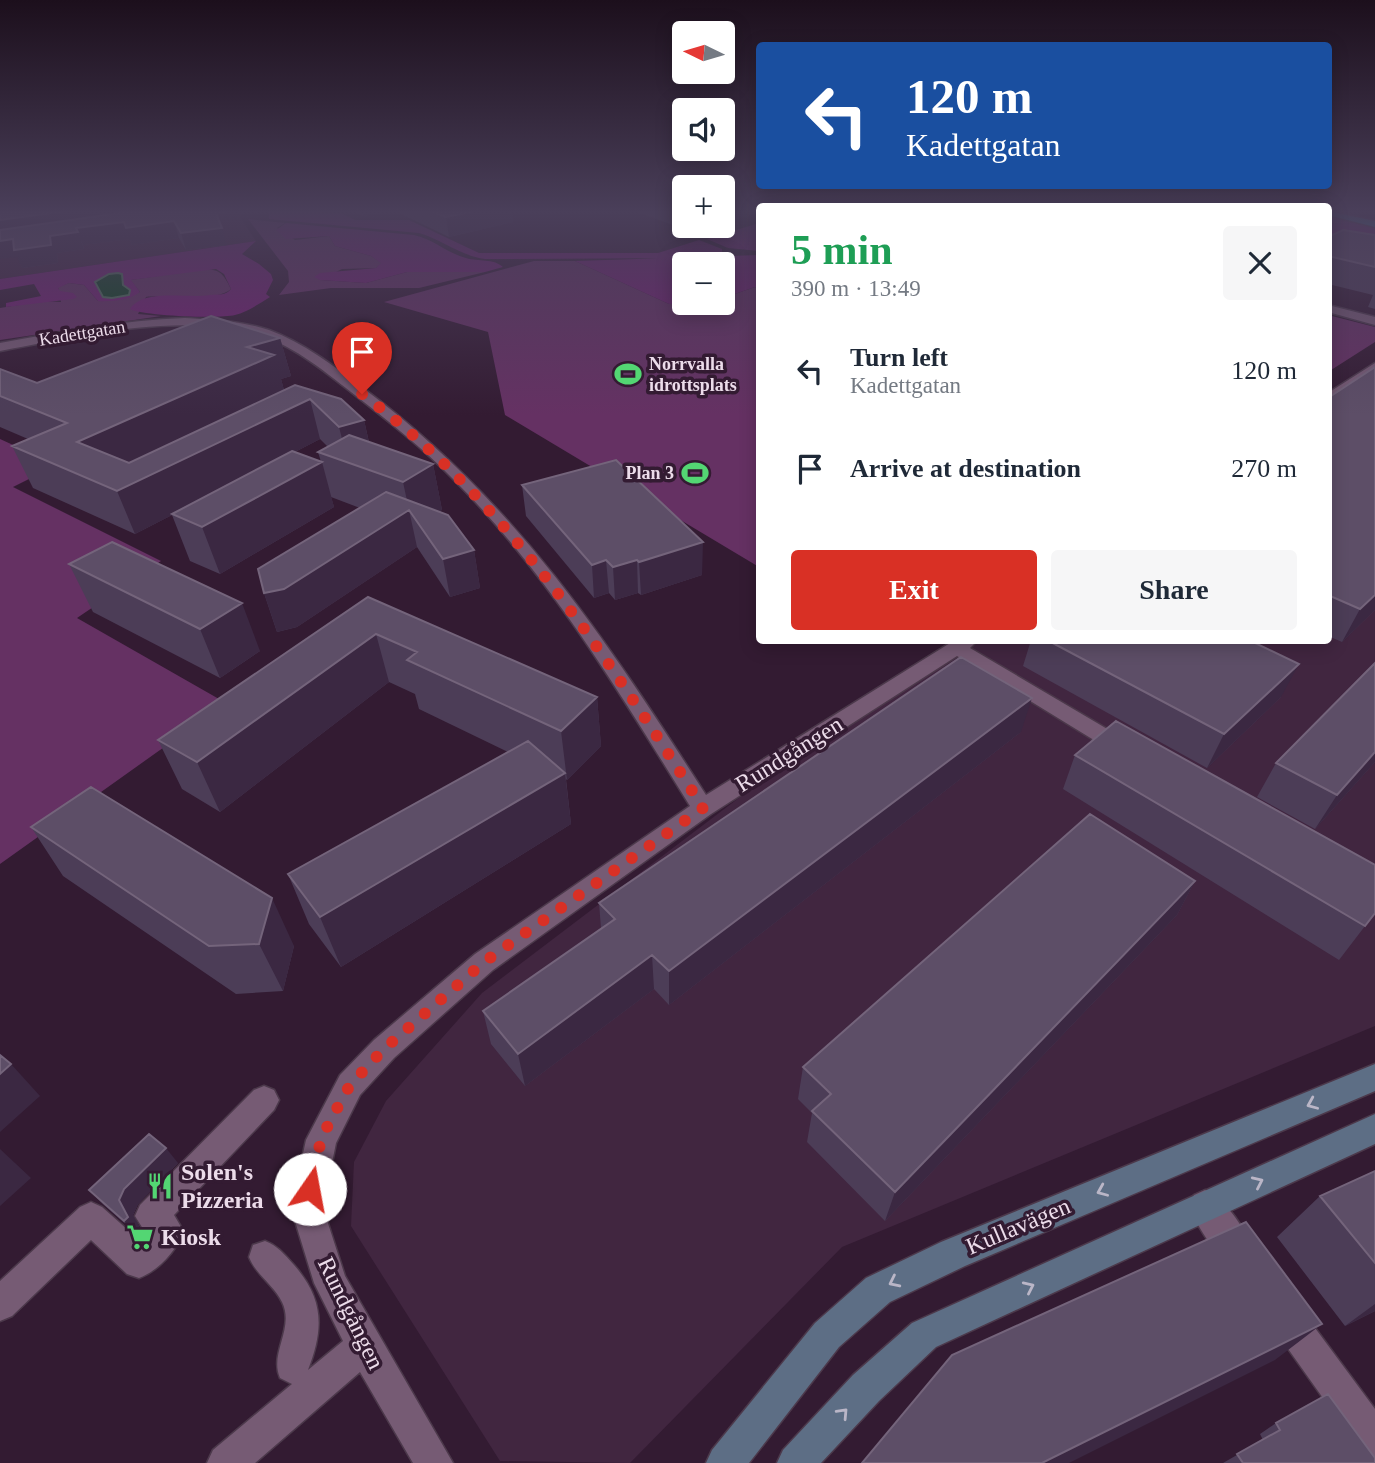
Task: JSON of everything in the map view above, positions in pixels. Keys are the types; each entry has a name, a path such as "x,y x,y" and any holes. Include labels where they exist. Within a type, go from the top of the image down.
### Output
{"street":[{"path":"1332,309 1375,321"},
{"name":"Kadettgatan","path":"0,346 117,327 174,322 243,327 294,345 393,416 474,491 530,555 574,614 621,680 703,808"},
{"path":"1332,396 1375,367"},
{"path":"963,644 1140,758"},
{"name":"Rundgången","path":"434,1463 364,1346 331,1283 307,1208 321,1140 350,1085 384,1049 484,962 703,808 963,644"},
{"name":"Kullavägen","path":"725,1463 827,1335 878,1290 953,1254 1375,1077"},
{"path":"0,1304 90,1218 139,1262 168,1232 151,1216 264,1100"},
{"path":"796,1463 866,1388 924,1335 1375,1129"},
{"path":"1205,1206 1375,1440"},
{"path":"265,1257 298,1295 303,1325 292,1366"},
{"path":"226,1463 364,1346"}],"shaded area":[{"path":"0,279 137,279 131,280 140,292 114,301 98,301 84,285 69,283 58,288 60,291 73,293 77,297 73,299 6,307 6,303 41,296 34,284 0,290"},
{"path":"100,279 122,279 123,285 130,290 129,295 103,297 95,282"},
{"path":"226,279 231,289 214,296 146,297 138,314 161,316 0,340 0,308 42,301 61,302 58,287 69,283 84,285 98,301 140,292 130,280"},
{"path":"226,279 273,280 266,294 270,297 235,315 182,316 130,309 136,303 155,296 222,294 231,289"},
{"path":"289,279 366,283 380,279 455,279 419,288 331,288 279,295"},
{"path":"319,279 380,279 366,283"},
{"name":"Norrvalla idrottsplats","path":"467,279 615,279 672,304 672,315 735,315 735,294 756,288 756,565 505,415 488,332 384,302"},
{"path":"615,279 672,279 672,304 669,304"},
{"path":"735,279 756,279 755,287 735,294"},
{"path":"1332,316 1375,327 1375,342 1332,369"},
{"path":"1375,375 1375,1026 842,1247 630,1463 500,1461 351,1226 354,1162 386,1101 482,993 740,797 976,644 1332,644 1332,403"},
{"path":"0,439 57,465 13,487 161,561 77,618 226,703 0,864"}],"building":[{"path":"211,316 280,338 247,347 274,355 77,442 129,463 295,385 341,399 364,420 339,427 310,399 117,491 12,446 67,423 0,396 0,369 37,383"},
{"path":"1375,367 1375,595 1360,609 1332,597 1332,395"},
{"path":"349,435 433,464 403,482 318,452"},
{"path":"292,451 322,462 202,527 172,514"},
{"path":"616,460 703,542 639,562 637,560 613,567 606,560 592,565 522,485"},
{"path":"386,492 448,515 474,550 443,559 409,510 284,589 264,593 258,569"},
{"path":"112,542 242,603 200,629 69,564"},
{"path":"368,597 597,697 561,731 407,660 417,652 376,634 197,762 158,740"},
{"path":"1055,644 1257,644 1299,664 1224,734"},
{"path":"961,657 1032,698 669,971 652,955 518,1054 483,1011 615,919 599,903"},
{"path":"1375,663 1375,752 1337,795 1276,763"},
{"path":"1116,721 1375,865 1375,913 1365,926 1075,755"},
{"path":"528,741 565,773 320,917 288,874"},
{"path":"91,787 272,898 259,944 209,946 31,827"},
{"path":"1090,814 1195,881 895,1192 812,1111 831,1094 803,1067"},
{"path":"0,1055 11,1064 0,1074"},
{"path":"149,1134 166,1148 124,1189 119,1200 128,1217 124,1221 89,1190"},
{"path":"1375,1171 1375,1263 1320,1196"},
{"path":"1246,1222 1322,1324 1042,1463 862,1463 952,1355"},
{"path":"1328,1394 1375,1458 1375,1463 1243,1463 1237,1454 1280,1430 1276,1423"}],"place":[{"name":"Norrvalla idrottsplats","path":"628,374"},
{"name":"Plan 3","path":"695,473"},
{"name":"Solen's Pizzeria","path":"160,1186"},
{"name":"Kiosk","path":"140,1237"}],"route":[{"path":"310,1189 321,1140 330,1121 350,1085 384,1049 484,962 703,808 621,680 530,555 474,491 393,416 362,394"}]}
